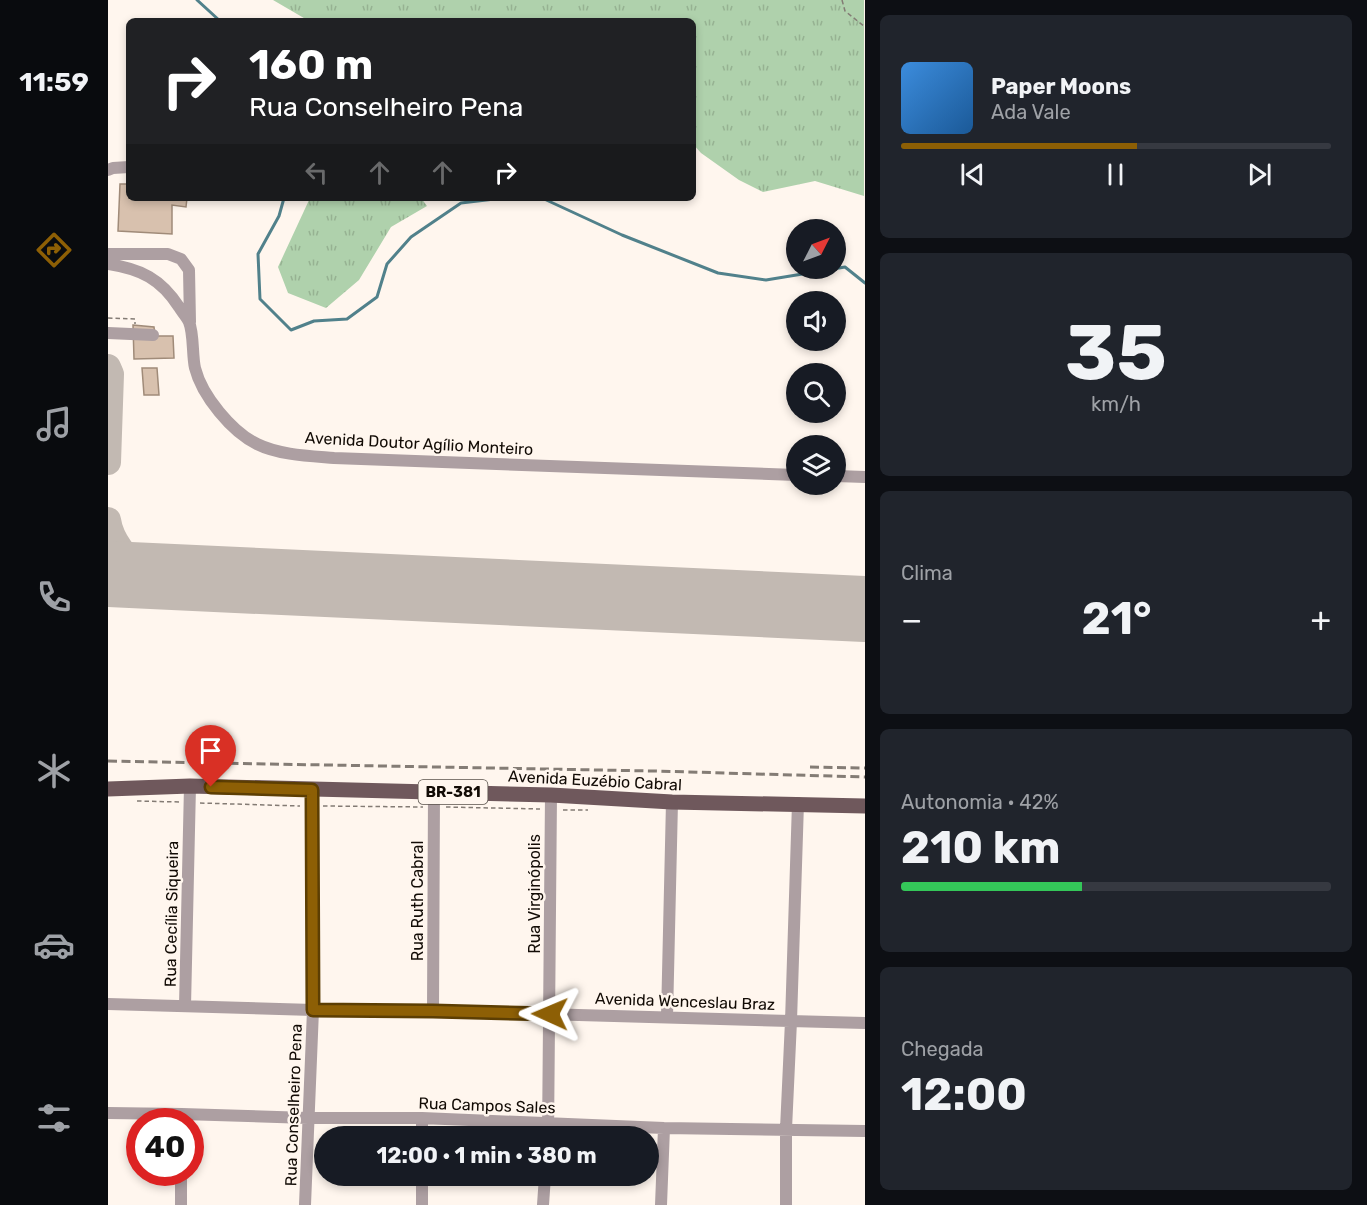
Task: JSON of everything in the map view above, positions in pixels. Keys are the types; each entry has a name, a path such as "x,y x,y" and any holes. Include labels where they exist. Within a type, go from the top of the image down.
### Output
{"main road":[{"name":"Avenida Euzébio Cabral","path":"108,789 190,786 312,790 434,799 798,803 864,806"}],"street":[{"path":"108,170 126,167"},
{"path":"108,254 168,254 181,258 189,270 190,323"},
{"name":"Avenida Doutor Agílio Monteiro","path":"108,264 137,270 157,281 171,295 190,323 195,369 208,397 229,424 257,444 290,454 333,458 786,475"},
{"path":"108,333 153,335"},
{"path":"846,476 864,477"},
{"name":"Rua Cecília Siqueira","path":"185,1006 190,786"},
{"name":"Rua Conselheiro Pena","path":"305,1205 313,1010 312,790"},
{"name":"Rua Ruth Cabral","path":"433,1011 434,799"},
{"name":"Rua Virginópolis","path":"548,1126 551,802"},
{"path":"667,1017 672,802"},
{"path":"786,1205 786,1129 798,803"},
{"name":"Avenida Wenceslau Braz","path":"108,1004 864,1023"},
{"name":"Rua Campos Sales","path":"108,1113 126,1114"},
{"name":"Rua Campos Sales","path":"204,1118 422,1118 500,1126"},
{"path":"422,1118 422,1126"},
{"name":"Rua Campos Sales","path":"659,1128 864,1131"},
{"path":"661,1205 664,1128"},
{"path":"181,1205 182,1186"},
{"path":"422,1186 422,1205"},
{"path":"543,1205 544,1186"}],"path":[{"path":"842,0 845,11 864,27"},
{"path":"108,318 135,319 134,334"},
{"path":"131,801 312,806 434,799 551,802 586,810"}],"green space":[{"path":"273,0 864,0 864,196 815,181 763,192 739,180 701,153 696,147 696,18 304,18"},
{"path":"309,201 423,201 427,206 391,227 359,280 326,308 288,293 278,267"}],"building":[{"path":"120,184 126,184 126,201 187,201 186,207 172,205 172,234 118,231"},
{"path":"133,325 154,327 155,336 173,336 174,358 134,359"},
{"path":"142,368 157,368 159,395 144,395"}],"waterway":[{"path":"197,0 217,18"},
{"path":"283,201 279,216 258,254 260,299 291,330 314,321 347,319 377,297 387,264 411,237 461,203 478,201"},
{"path":"548,201 622,235 718,273 766,280 845,267 865,283"}],"taxiway":[{"path":"108,367 111,374 108,462"},
{"path":"108,520 112,535 125,555 147,570 172,577"}],"runway":[{"path":"108,574 865,609"}],"railway":[{"path":"108,761 865,777"},
{"path":"810,767 865,768"}],"route":[{"path":"211,787 312,790 313,1010 550,1014"}]}
